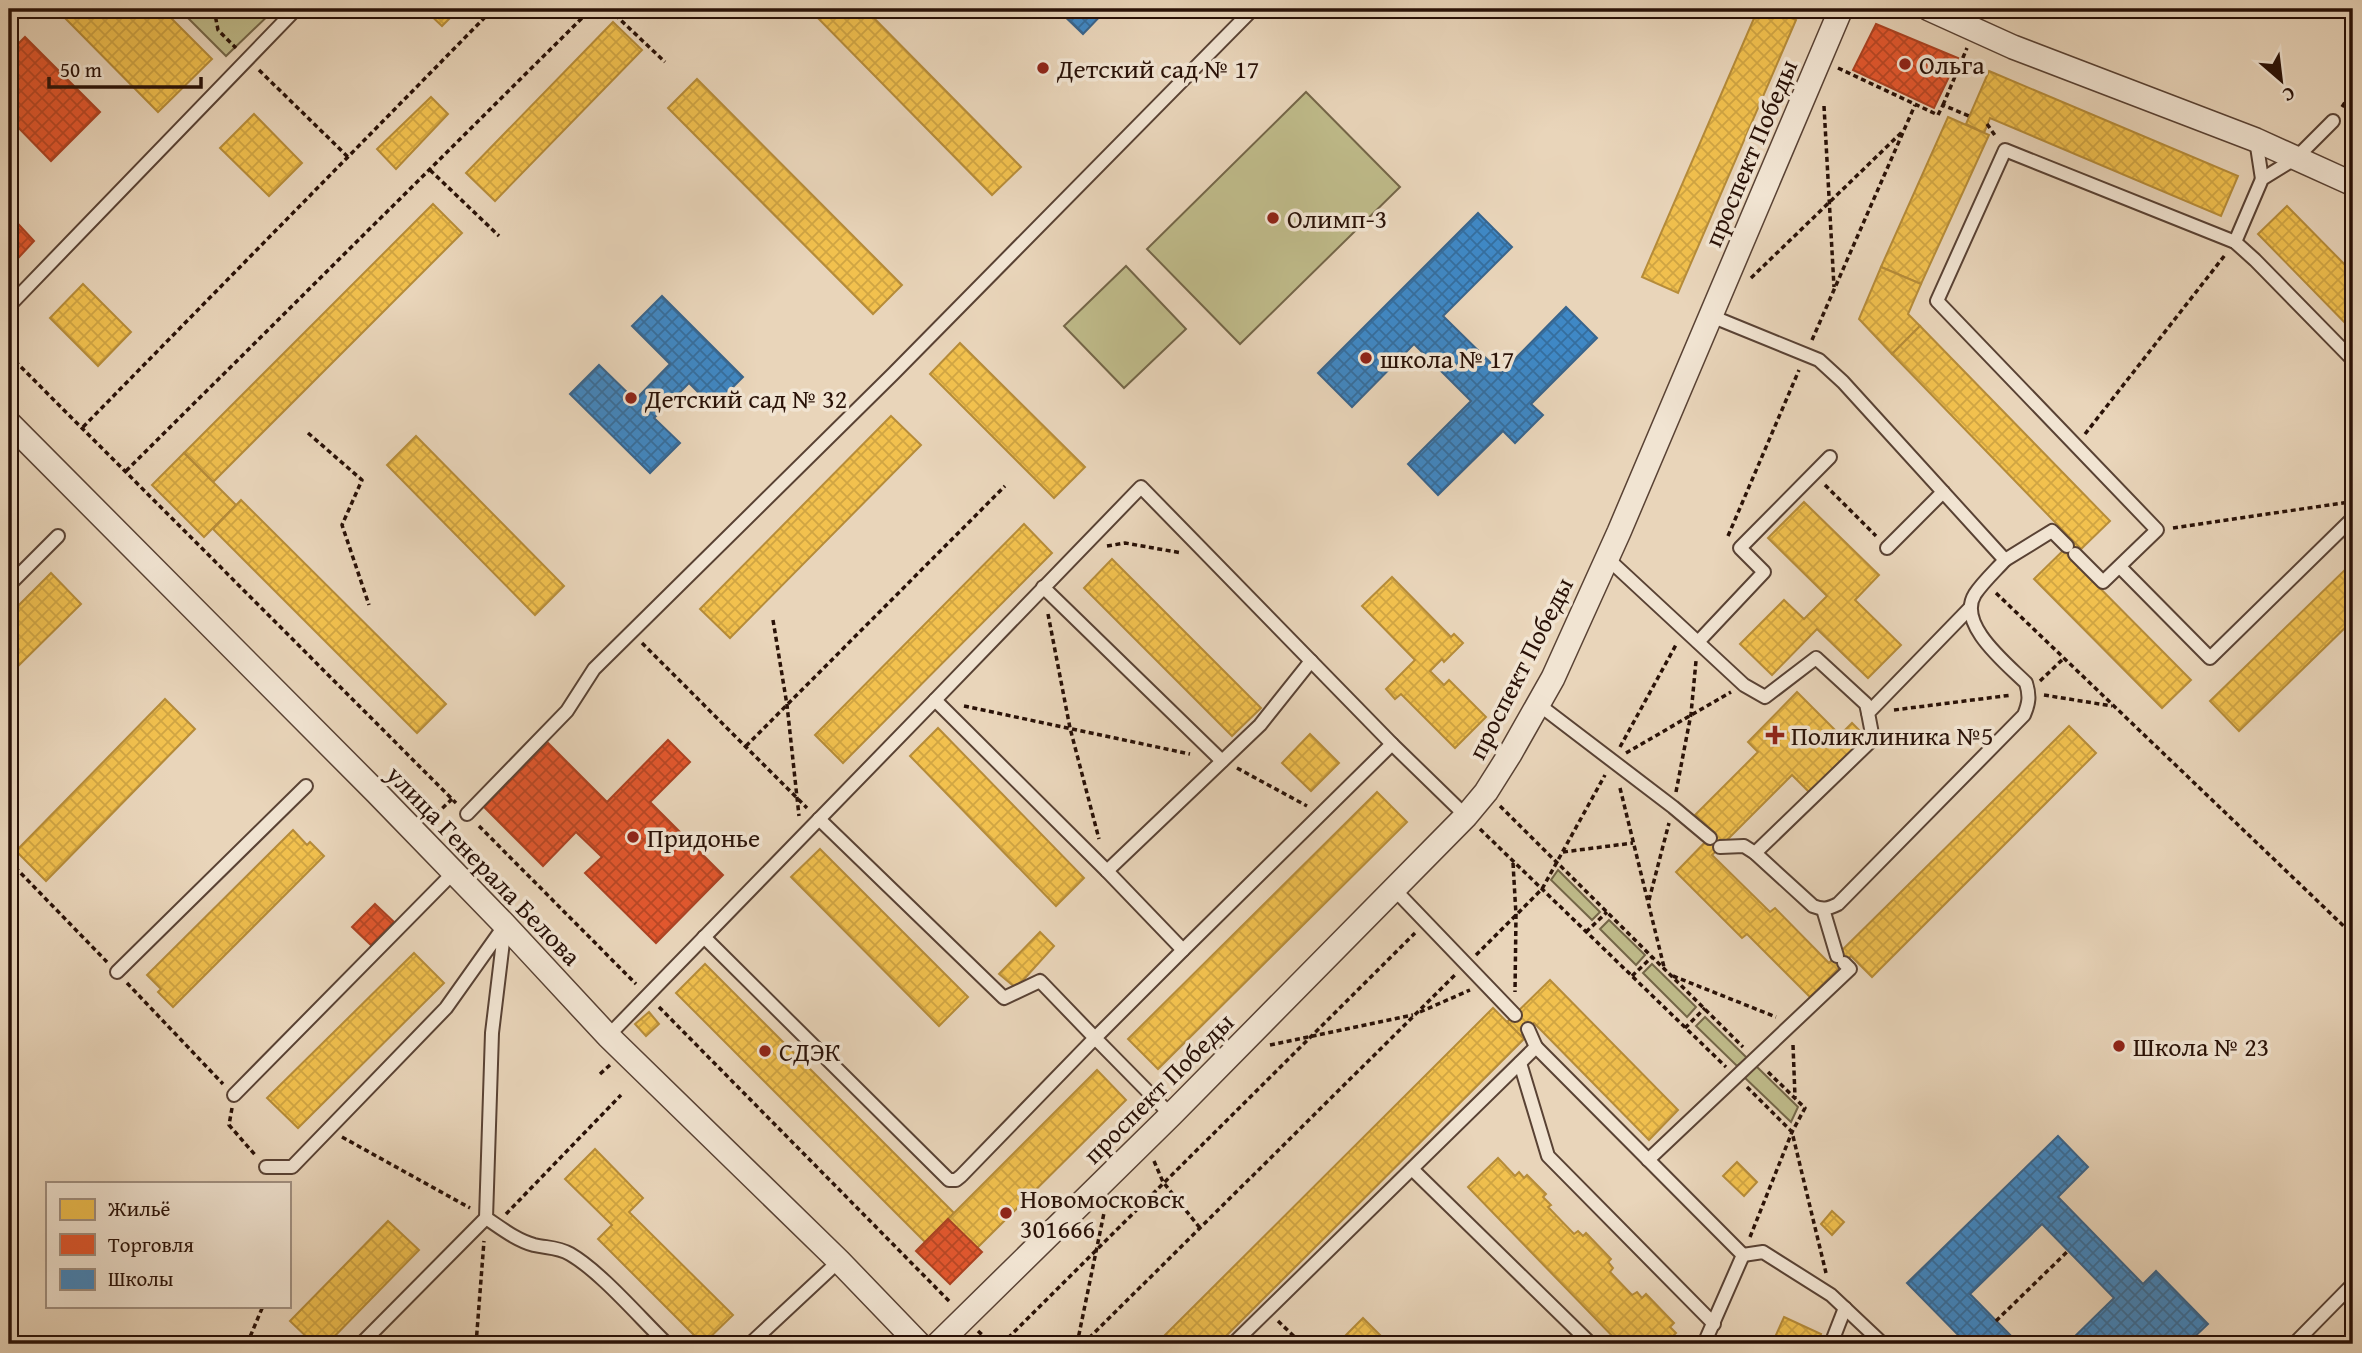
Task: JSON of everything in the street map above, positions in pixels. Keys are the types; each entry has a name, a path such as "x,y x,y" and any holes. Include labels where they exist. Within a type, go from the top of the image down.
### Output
{"street":[{"name":"проспект Победы","path":"938,1344 1171,1115 1466,816 1486,792 1553,678 1607,558 1841,9"},
{"path":"1929,9 2013,47 2256,140 2353,184"},
{"name":"улица Генерала Белова","path":"9,424 454,872 608,1036 839,1261 919,1344"}],"lane":[{"path":"9,306 296,9"},
{"path":"467,814 567,711 594,669 893,374 1253,9"},
{"path":"2262,179 2296,158 2333,121"},
{"path":"2235,242 2262,179 2256,140"},
{"path":"1868,713 1970,608 1974,595 2005,560 2052,531 2103,582 2157,530 1937,301 2004,150 2235,242 2353,360"},
{"path":"1711,316 1819,360 1843,382 2005,560"},
{"path":"1698,642 1764,572 1740,548 1830,457"},
{"path":"608,1036 1141,487 1466,816"},
{"path":"1887,548 1943,492"},
{"path":"2120,567 2210,658 2353,518"},
{"path":"9,585 58,537"},
{"path":"1607,558 1744,685 1765,697 1816,658 1866,704 1873,739 1755,853"},
{"path":"1043,587 1223,761"},
{"path":"1823,909 1838,904 2024,715 2029,704 2026,683 1980,636 1970,608"},
{"path":"1107,871 1260,725 1311,661"},
{"path":"935,700 1107,871 1182,950"},
{"path":"1538,704 1715,842 1744,846 1755,853 1802,898 1823,909 1840,959 1850,969 1648,1160"},
{"path":"704,937 949,1180 956,1180 1182,950 1392,744"},
{"path":"117,972 306,786"},
{"path":"819,819 1004,998 1040,981 1171,1115"},
{"path":"234,1095 454,872"},
{"path":"1394,889 1515,1015"},
{"path":"266,1167 292,1167 446,1008 505,925"},
{"path":"361,1344 491,1221 492,1033 505,925"},
{"path":"1528,1029 1536,1047 1743,1255"},
{"path":"1233,1344 1536,1047"},
{"path":"1520,1063 1548,1156 1713,1324"},
{"path":"1412,1169 1591,1344"},
{"path":"491,1221 517,1238 536,1245 555,1247 572,1255 597,1275 667,1344"},
{"path":"1743,1255 1763,1252 1831,1294 1883,1344"},
{"path":"1704,1344 1743,1255"},
{"path":"750,1344 839,1261"},
{"path":"2294,1344 2353,1284"},
{"path":"1831,1344 1846,1308"}],"path":[{"path":"215,9 218,30 348,157"},
{"path":"82,428 493,9"},
{"path":"126,471 591,9"},
{"path":"610,9 665,62"},
{"path":"1820,59 1938,115 1975,30"},
{"path":"2333,121 2353,90"},
{"path":"1823,98 1834,289"},
{"path":"1740,548 1728,536 1915,105"},
{"path":"1943,105 1969,116"},
{"path":"1751,277 1903,131"},
{"path":"429,170 499,236"},
{"path":"2076,446 2235,242"},
{"path":"9,355 992,1344"},
{"path":"307,433 362,480 342,525 369,605"},
{"path":"1814,474 1887,548"},
{"path":"746,746 1005,486"},
{"path":"2157,530 2353,501"},
{"path":"1076,552 1125,543 1209,557"},
{"path":"1985,582 2353,935"},
{"path":"1043,587 1070,728 1107,871"},
{"path":"773,621 787,705 802,837"},
{"path":"1083,1344 1542,889 1684,629"},
{"path":"631,632 819,819"},
{"path":"1648,903 1673,807 1691,713 1698,642"},
{"path":"2029,693 2064,658"},
{"path":"1613,761 1691,713 1744,685"},
{"path":"1868,713 2029,693 2114,706"},
{"path":"935,700 1223,761 1321,813"},
{"path":"1613,761 1665,969"},
{"path":"1486,792 1805,1108 1792,1132 1743,1255"},
{"path":"416,834 452,799"},
{"path":"1466,816 1792,1132 1831,1294"},
{"path":"1563,852 1633,843"},
{"path":"1513,861 1516,915 1515,1015"},
{"path":"1586,932 1607,912"},
{"path":"1002,1344 1426,922"},
{"path":"1632,976 1652,957"},
{"path":"1671,975 1793,1024 1795,1098"},
{"path":"1232,1053 1415,1015 1485,983"},
{"path":"1685,1028 1705,1009"},
{"path":"234,1095 229,1125 266,1167"},
{"path":"476,1344 491,1221 621,1095"},
{"path":"328,1130 491,1221"},
{"path":"1145,1140 1163,1182 1200,1228"},
{"path":"1077,1344 1104,1211"},
{"path":"1996,1321 2068,1251"},
{"path":"247,1344 262,1308"},
{"path":"1268,1310 1302,1344"}],"shaded area":[{"path":"179,9 275,9 226,56"},
{"name":"Олимп-3","path":"1306,92 1400,187 1240,344 1147,249"},
{"path":"1126,266 1186,329 1124,388 1064,326"},
{"path":"1558,870 1600,912 1592,920 1551,880"},
{"path":"1609,920 1645,955 1636,965 1600,929"},
{"path":"1652,964 1696,1007 1687,1017 1643,973"},
{"path":"1705,1017 1747,1058 1737,1066 1696,1026"},
{"path":"1755,1065 1798,1107 1791,1122 1743,1076"}],"building: Жильё":[{"path":"56,9 162,9 212,59 158,112"},
{"path":"424,9 459,9 442,26"},
{"path":"809,9 865,9 1021,167 992,195"},
{"path":"1758,9 1770,9 1796,20 1678,293 1642,277"},
{"path":"613,22 642,50 495,201 466,173"},
{"path":"1989,71 2238,176 2221,216 1990,118 1984,133 1966,124"},
{"path":"697,79 902,285 873,314 668,108"},
{"path":"431,97 448,114 396,169 377,149"},
{"path":"254,114 302,163 269,196 220,148"},
{"path":"1948,117 1989,135 1921,284 1881,267"},
{"path":"433,204 462,233 213,482 184,453"},
{"path":"2287,206 2353,273 2353,331 2258,234"},
{"path":"1881,267 1921,284 1908,314 1920,326 1892,354 1859,319"},
{"path":"83,284 131,332 98,366 50,318"},
{"path":"1920,326 2110,521 2081,549 1892,354"},
{"path":"960,343 1085,467 1054,498 930,374"},
{"path":"891,416 921,445 730,638 700,609"},
{"path":"416,436 564,586 535,615 387,465"},
{"path":"184,453 236,505 204,537 152,485"},
{"path":"241,500 446,704 417,733 213,529"},
{"path":"1804,502 1879,575 1855,600 1901,645 1868,678 1817,629 1772,675 1740,644 1784,600 1804,619 1827,596 1768,538"},
{"path":"1024,524 1052,553 843,763 815,735"},
{"path":"2073,541 2081,549 2071,559 2191,680 2162,708 2034,579"},
{"path":"1112,559 1261,708 1232,736 1084,588"},
{"path":"2353,562 2353,620 2239,731 2210,701"},
{"path":"51,573 81,604 9,675 9,615"},
{"path":"1392,577 1451,637 1454,634 1463,643 1444,662 1442,659 1430,671 1444,685 1449,680 1486,717 1455,748 1401,694 1395,699 1386,689 1415,660 1362,606"},
{"path":"1797,692 1840,735 1852,723 1866,737 1810,793 1792,775 1712,855 1770,912 1775,908 1829,963 2069,726 2096,753 1872,977 1851,956 1810,997 1747,934 1742,938 1676,872 1714,833 1695,815 1758,752 1748,742"},
{"path":"165,699 195,729 46,881 16,851"},
{"path":"938,728 1084,878 1056,906 910,756"},
{"path":"1310,734 1339,763 1311,791 1282,763"},
{"path":"1377,792 1407,822 1158,1069 1128,1039"},
{"path":"293,830 307,845 310,842 324,856 173,1007 158,992 161,989 147,975"},
{"path":"820,849 968,997 939,1026 791,877"},
{"path":"1040,932 1054,946 1016,988 999,974"},
{"path":"414,953 444,983 298,1128 267,1098"},
{"path":"705,964 954,1213 925,1242 676,993"},
{"path":"1550,980 1678,1110 1649,1140 1534,1023 1521,1036 1507,1022"},
{"path":"1493,1008 1524,1039 1218,1344 1156,1344"},
{"path":"649,1012 659,1024 646,1036 635,1024"},
{"path":"1097,1070 1126,1100 977,1248 948,1219"},
{"path":"595,1149 643,1198 629,1212 733,1315 703,1344 598,1239 612,1225 565,1179"},
{"path":"1498,1158 1515,1176 1519,1172 1524,1178 1527,1175 1546,1194 1543,1197 1551,1205 1548,1207 1574,1234 1578,1231 1583,1236 1586,1233 1611,1259 1608,1262 1613,1268 1610,1272 1632,1295 1637,1292 1642,1298 1646,1294 1674,1323 1670,1327 1676,1333 1672,1337 1679,1344 1620,1344 1468,1187"},
{"path":"1737,1162 1757,1182 1744,1196 1723,1176"},
{"path":"1832,1211 1844,1222 1832,1235 1821,1224"},
{"path":"388,1221 419,1250 327,1344 314,1344 290,1321"},
{"path":"1784,1317 1821,1334 1817,1344 1772,1344"},
{"path":"1363,1318 1389,1344 1337,1344"}],"building: Торговля":[{"name":"Ольга","path":"1876,24 1958,58 1934,108 1853,70"},
{"path":"25,37 100,112 51,161 9,118 9,53"},
{"path":"9,214 34,241 9,268"},
{"name":"Придонье","path":"668,740 690,762 650,802 723,875 656,943 585,873 602,857 576,832 543,866 484,807 548,743 607,802"},
{"path":"375,904 394,922 371,945 352,927"},
{"path":"948,1219 982,1252 950,1284 916,1251"}],"building: Школы":[{"path":"1057,9 1107,9 1083,34"},
{"name":"школа № 17","path":"1478,213 1512,247 1443,316 1501,373 1566,307 1597,338 1531,404 1543,415 1515,443 1503,431 1438,495 1408,464 1471,401 1414,344 1352,407 1318,373"},
{"path":"662,296 743,377 713,407 689,383 654,418 680,443 650,473 570,394 599,365 635,400 670,364 632,326"},
{"path":"2058,1136 2088,1167 2058,1197 2143,1284 2156,1271 2208,1324 2187,1344 2067,1344 2114,1298 2042,1224 1970,1294 2019,1344 1967,1344 1907,1283"}],"place":[{"name":"Ольга","path":"1905,64"},
{"name":"Детский сад № 17","path":"1043,68"},
{"name":"Олимп-3","path":"1273,218"},
{"name":"школа № 17","path":"1366,358"},
{"name":"Детский сад № 32","path":"631,398"},
{"name":"Поликлиника №5","path":"1775,735"},
{"name":"Придонье","path":"633,837"},
{"name":"Школа № 23","path":"2119,1046"},
{"name":"СДЭК","path":"765,1051"},
{"name":"Новомосковск 301666","path":"1006,1213"}]}
